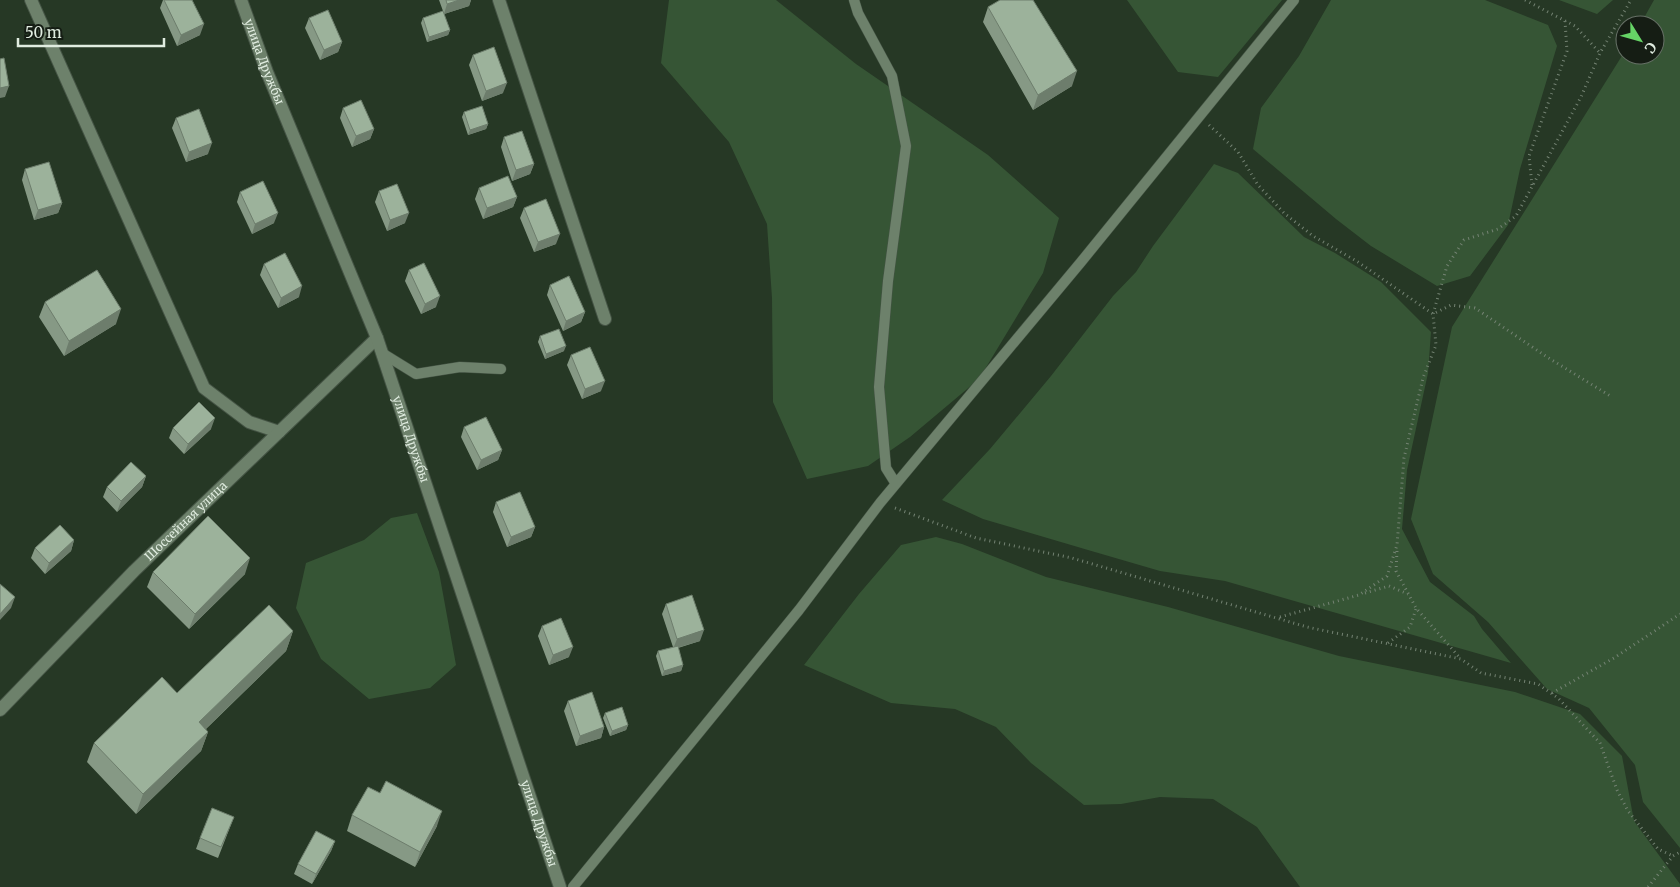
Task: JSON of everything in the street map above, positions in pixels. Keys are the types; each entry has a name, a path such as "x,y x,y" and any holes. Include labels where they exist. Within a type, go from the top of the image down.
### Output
{"street":[{"path":"31,0 204,388 249,422 279,432"},
{"name":"улица Дружбы","path":"241,0 267,72 377,338 560,887"},
{"path":"500,0 605,319"},
{"name":"Шоссейная улица","path":"0,710 134,571 377,338"}],"lane":[{"path":"854,0 858,13 892,76 906,146 888,281 879,387 886,468 896,484"},
{"path":"573,887 799,610 880,503 1294,0"},
{"path":"382,353 416,374 460,367 501,369"}],"path":[{"path":"1525,0 1575,26 1600,53"},
{"path":"1631,0 1600,53 1581,97 1516,216 1498,229 1464,240 1447,266 1433,314 1436,345 1423,378 1404,458 1396,571 1416,608 1461,659 1481,673 1538,684 1558,698 1600,743 1617,790 1628,811 1658,849 1673,856"},
{"path":"1532,185 1529,156 1567,50 1565,21"},
{"path":"1200,116 1238,152 1258,185 1284,213 1313,236 1358,262 1433,314"},
{"path":"1433,314 1451,305 1475,308 1612,397"},
{"path":"880,503 976,538 1072,558 1307,627 1461,659"},
{"path":"1359,595 1387,576 1397,545"},
{"path":"1279,618 1389,586 1408,594"},
{"path":"1388,643 1410,627 1416,608"},
{"path":"1552,693 1614,658 1680,614"},
{"path":"1648,887 1673,856 1680,852"}],"green space":[{"path":"669,0 776,0 856,64 988,155 1059,218 1043,273 979,379 910,437 868,466 807,479 773,402 772,298 767,224 729,142 661,63"},
{"path":"1127,0 1282,0 1218,77 1178,72"},
{"path":"1331,0 1485,0 1548,25 1557,46 1520,169 1508,225 1470,276 1437,286 1371,246 1253,149 1261,108 1299,56"},
{"path":"1559,0 1613,0 1597,14"},
{"path":"1654,0 1680,0 1680,848 1643,802 1635,765 1589,708 1547,689 1488,622 1433,574 1411,519 1452,327 1616,65 1665,65 1665,15 1646,15"},
{"path":"1214,164 1238,173 1304,237 1335,253 1381,282 1431,332 1428,373 1407,470 1402,529 1430,582 1474,616 1482,629 1511,663 1225,581 1160,571 983,519 942,500 990,449 1051,376 1113,296 1136,272"},
{"path":"417,513 439,572 456,665 430,688 369,699 321,659 296,608 306,563 364,540 391,518"},
{"path":"936,537 962,544 1046,577 1168,607 1339,656 1515,692 1580,714 1622,756 1634,821 1680,884 1680,887 1300,887 1257,827 1213,799 1160,797 1121,804 1084,805 1031,763 996,727 955,709 891,703 804,665 859,594 901,545"}],"building":[{"path":"164,0 192,0 204,24 181,35"},
{"path":"446,0 459,0 447,4"},
{"path":"1000,0 1033,0 1077,71 1038,95 988,7"},
{"path":"328,10 342,42 324,50 309,18"},
{"path":"443,11 450,30 429,37 423,18"},
{"path":"494,47 507,83 486,91 473,55"},
{"path":"4,58 9,86 0,88 0,59"},
{"path":"361,100 374,129 356,136 343,108"},
{"path":"482,106 488,124 470,130 464,112"},
{"path":"199,109 212,143 189,152 176,118"},
{"path":"522,131 534,164 516,170 504,137"},
{"path":"49,162 62,203 38,210 25,169"},
{"path":"508,176 517,197 487,208 479,188"},
{"path":"263,181 278,213 255,224 240,192"},
{"path":"397,184 409,213 390,220 379,191"},
{"path":"546,199 560,234 538,242 524,208"},
{"path":"285,253 302,286 281,298 264,264"},
{"path":"424,263 440,296 425,304 409,270"},
{"path":"97,270 121,309 69,341 45,302"},
{"path":"569,276 585,312 566,321 550,285"},
{"path":"559,329 566,346 546,354 540,336"},
{"path":"590,347 605,381 585,389 571,355"},
{"path":"199,402 215,418 188,444 173,428"},
{"path":"486,417 502,450 481,460 464,427"},
{"path":"131,462 146,476 121,501 107,487"},
{"path":"520,492 535,527 511,537 496,502"},
{"path":"208,516 250,558 195,614 153,572"},
{"path":"60,525 74,540 49,563 35,548"},
{"path":"0,584 15,597 0,614"},
{"path":"692,595 704,630 677,639 666,604"},
{"path":"269,605 293,631 199,722 208,732 143,794 94,743 162,677 177,693"},
{"path":"561,618 573,647 553,655 542,626"},
{"path":"678,646 683,665 664,671 658,651"},
{"path":"592,692 604,727 580,736 568,701"},
{"path":"622,707 628,725 612,731 605,713"},
{"path":"386,781 442,811 420,852 352,815 368,787 380,793"},
{"path":"212,808 234,817 221,847 200,838"},
{"path":"316,831 335,841 316,874 298,864"}]}
